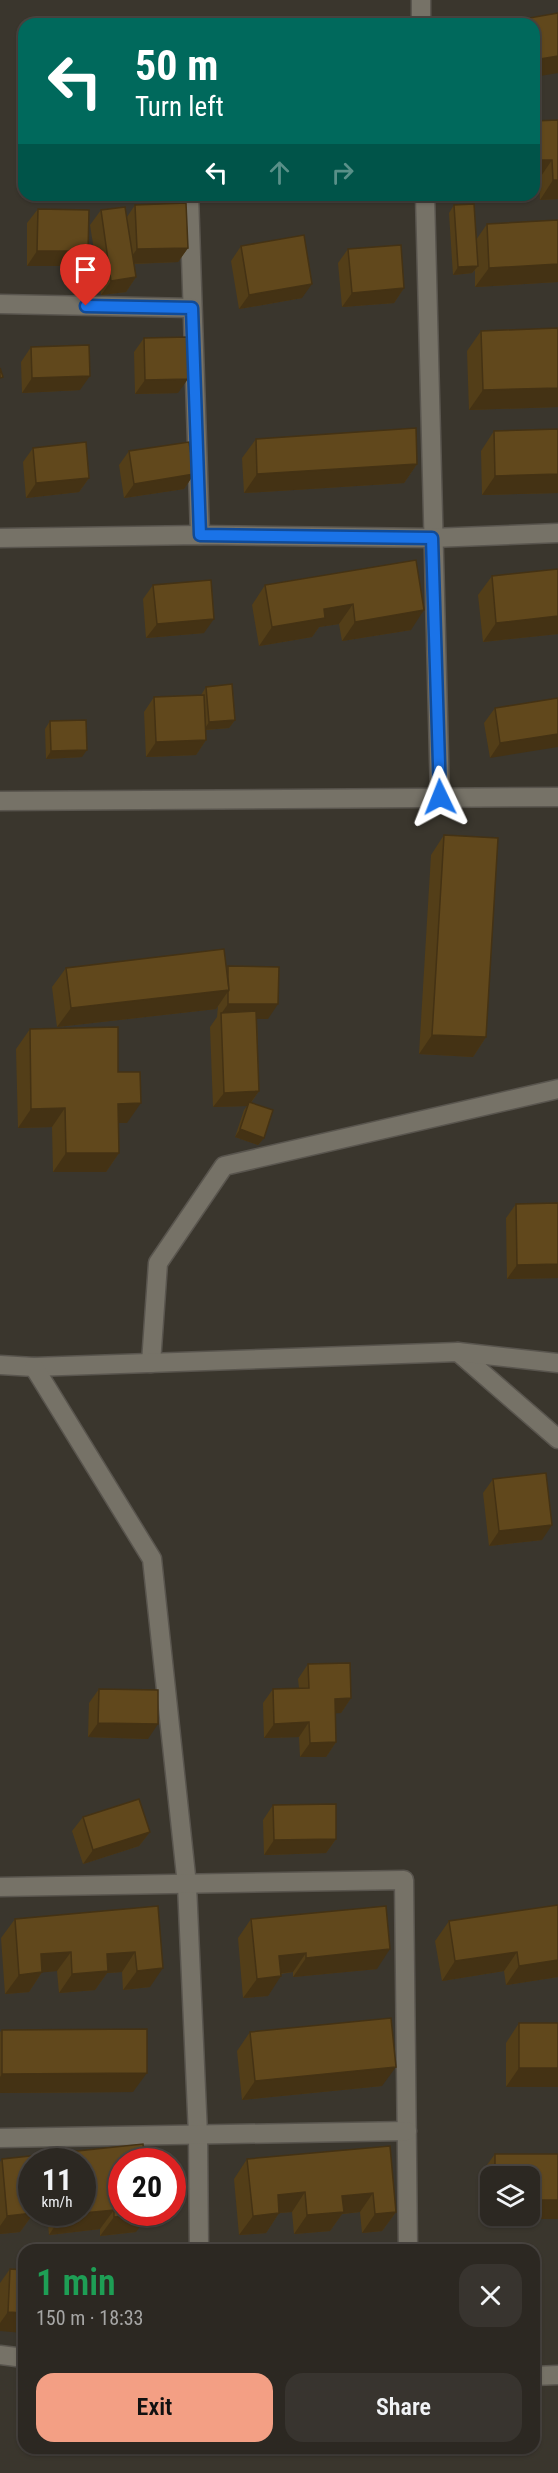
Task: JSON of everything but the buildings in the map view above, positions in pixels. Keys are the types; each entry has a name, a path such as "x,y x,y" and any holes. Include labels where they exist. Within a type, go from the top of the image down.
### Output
{"lane":[{"path":"421,0 421,18"},
{"path":"189,201 200,535"},
{"path":"425,201 440,797"},
{"path":"0,304 192,308"},
{"path":"0,538 200,535 432,538 558,533"},
{"path":"0,801 558,797"},
{"path":"151,1363 158,1263 224,1166 558,1089"},
{"path":"458,1352 558,1439"},
{"path":"0,1365 34,1367 458,1352 558,1363"},
{"path":"34,1367 152,1559 188,1885 198,2135 199,2244"},
{"path":"0,1887 404,1880 408,2244"},
{"path":"0,2138 406,2131"},
{"path":"0,2355 18,2357"},
{"path":"540,2376 558,2375"}],"route":[{"path":"86,306 192,308 200,535 432,538 440,797"}]}
